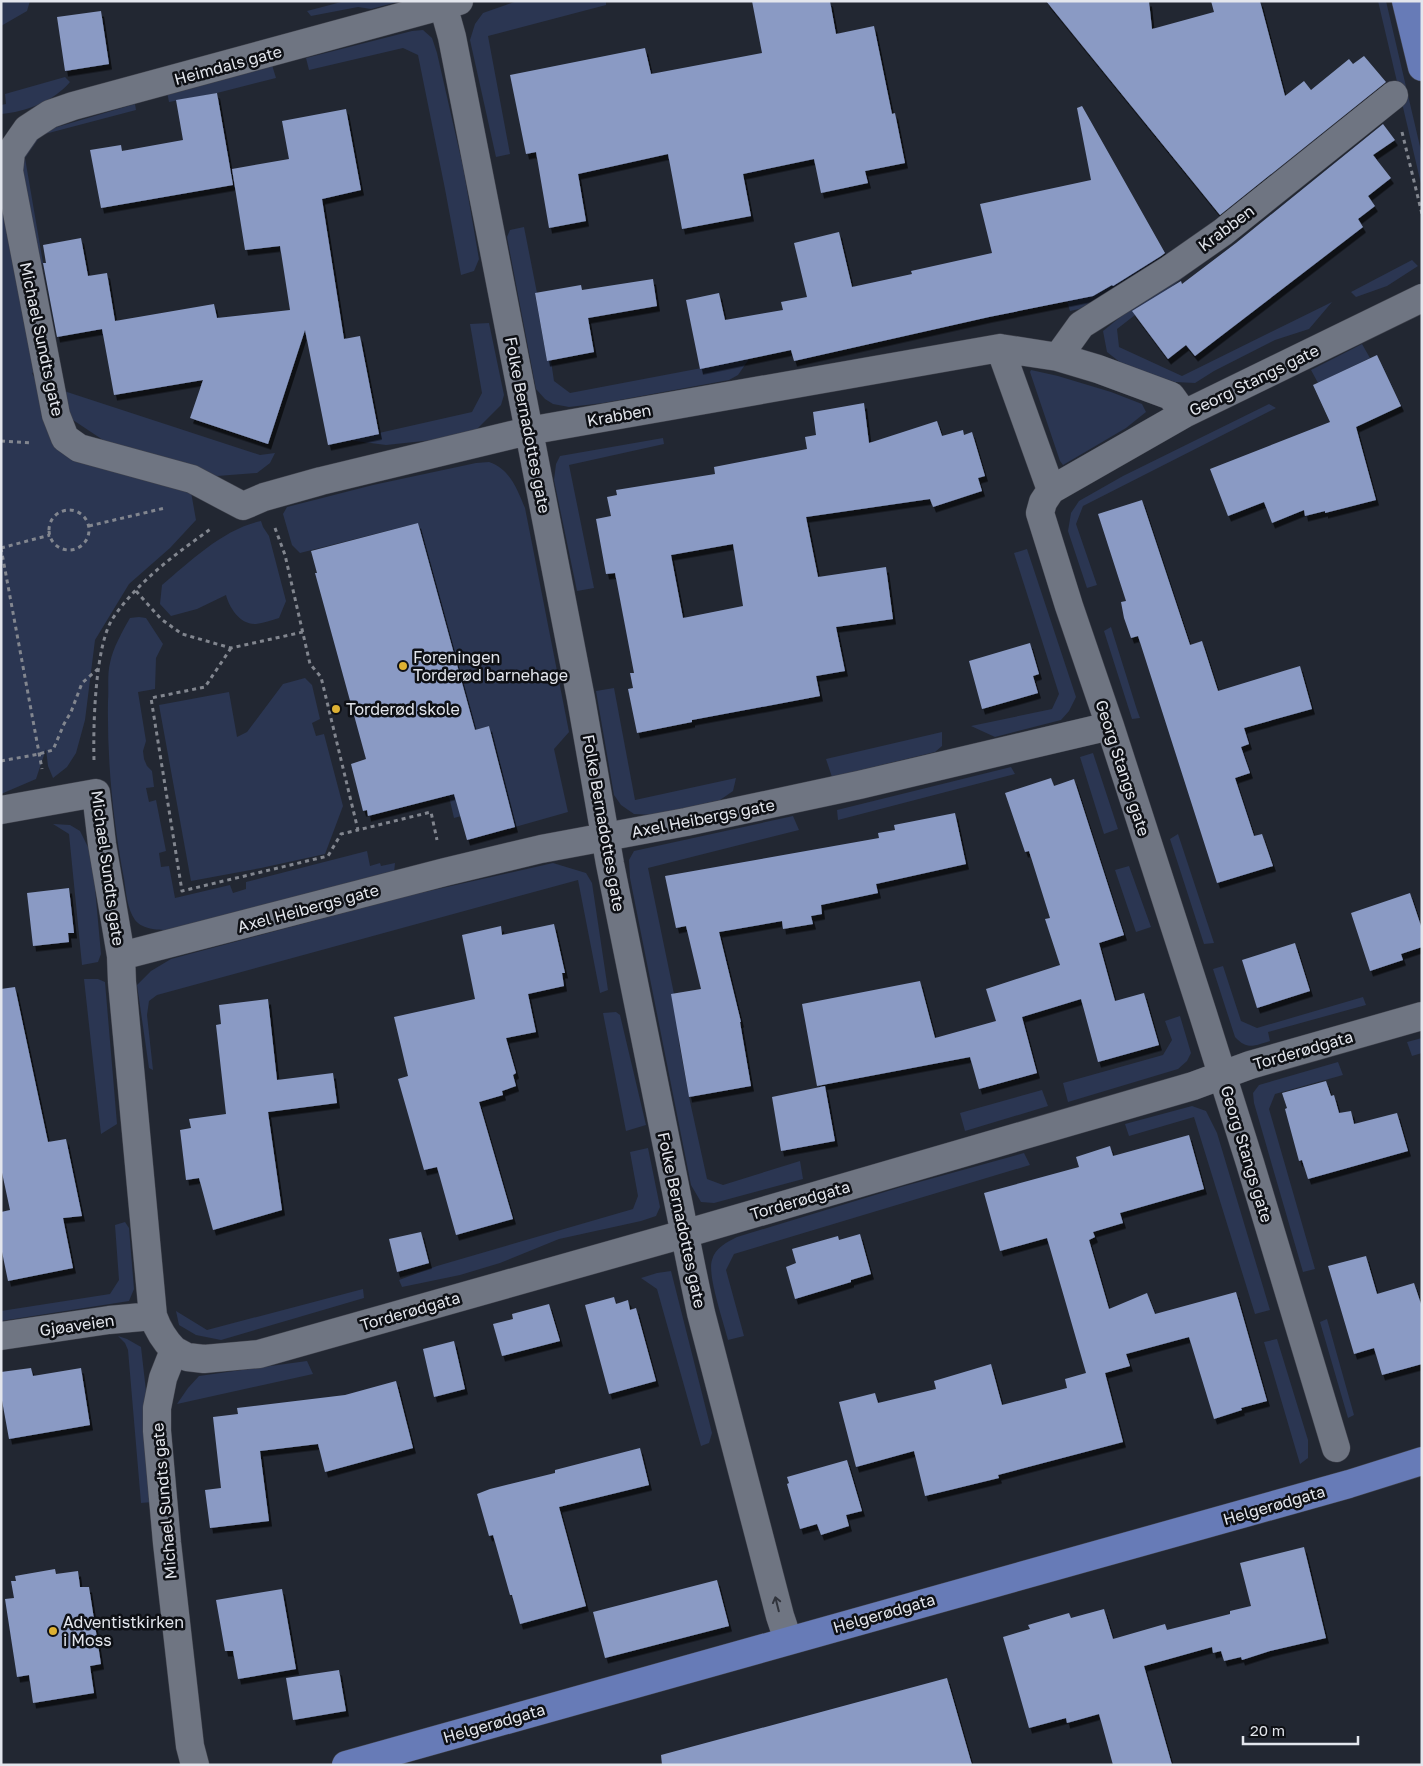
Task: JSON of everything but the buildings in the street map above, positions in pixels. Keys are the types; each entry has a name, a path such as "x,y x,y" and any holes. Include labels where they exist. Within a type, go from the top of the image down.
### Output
{"main road":[{"path":"1406,1 1421,64"},
{"name":"Helgerødgata","path":"346,1765 1330,1489 1422,1461"}],"street":[{"name":"Heimdals gate","path":"11,152 28,129 50,114 448,3"},
{"name":"Folke Bernadottes gate","path":"448,3 452,38 581,699 610,864 684,1234 701,1313 788,1640"},
{"name":"Krabben","path":"1058,357 1082,325 1170,269 1223,232 1394,95"},
{"name":"Michael Sundts gate","path":"11,152 9,171 56,415 65,438 79,448 192,479 253,502"},
{"name":"Georg Stangs gate","path":"1336,1448 1222,1076 1040,513 1043,502 1051,490 1184,414 1422,298"},
{"name":"Krabben","path":"253,502 321,481 528,431 1000,348 1058,357 1098,369 1171,396 1184,414"},
{"path":"1000,348 1051,490"},
{"name":"Axel Heibergs gate","path":"121,956 541,849 686,822 859,785 1110,726"},
{"name":"Michael Sundts gate","path":"96,793 102,844 121,956 153,1316 164,1340 174,1350 163,1378 157,1408 157,1431 189,1738 195,1765"},
{"path":"1,810 96,793"},
{"name":"Torderødgata","path":"174,1350 187,1357 204,1359 259,1354 684,1234 1193,1086 1250,1065 1422,1016"},
{"name":"Gjøaveien","path":"1,1336 109,1320 153,1316"}],"path":[{"name":"Michael Sundts gate","path":"96,793 94,749 99,668 102,646 113,619 136,591 181,551 253,502"},
{"path":"253,502 285,555 310,664 321,677 358,830"},
{"path":"89,526 172,507"},
{"path":"66,510 79,512 89,526 88,536 85,541 80,546 68,550 56,544 50,535 49,527 51,521 60,512 66,510"},
{"path":"47,802 1,548 50,535"},
{"path":"136,591 161,619 182,634 231,648 303,632"},
{"path":"231,648 205,687 151,698 182,890 328,856 341,834 431,812 437,840"},
{"path":"1,761 53,750 82,683 99,668"}],"shaded area":[{"path":"1,1 30,1 27,11 1,26"},
{"path":"345,1 401,1 371,9 358,7 311,16 307,11"},
{"path":"517,1 606,1 606,5 488,36 510,154 496,157 470,40 475,24 483,13"},
{"path":"1378,1 1386,1 1422,155 1422,188"},
{"path":"423,30 432,38 437,53 463,167 479,259 474,271 461,275 418,55 403,48 309,70 306,58 412,31"},
{"path":"272,65 276,78 217,93 169,102 167,92"},
{"path":"65,77 70,82 48,100 20,111 1,114 1,105 6,104 5,94"},
{"path":"135,104 136,110 41,135 25,158 42,264 35,252 21,166 21,153 37,133"},
{"path":"1,164 37,370 32,373 37,383 47,427 191,492 196,520 170,548 129,584 95,640 85,720 76,753 67,767 53,778 48,766 46,749 36,779 1,794"},
{"path":"1295,191 1117,329 1119,347 1182,376 1332,302 1309,329 1275,340 1214,371 1195,383 1175,382 1137,370 1121,363 1107,352 1103,331"},
{"path":"524,227 537,293 535,294 547,361 551,361 554,381 570,393 749,359 738,375 729,380 603,403 569,407 553,404 545,399 536,389 507,237 510,230"},
{"path":"1187,242 1163,261 1079,309 1070,311 1067,301 1097,293"},
{"path":"1412,260 1418,266 1387,286 1356,297 1351,292"},
{"path":"489,323 504,395 501,405 476,430 433,440 386,445 348,440 472,412 482,393 470,324"},
{"path":"1362,344 1370,358 1318,383 1311,370"},
{"path":"1031,370 1111,392 1142,404 1146,412 1126,428 1063,465 1030,372"},
{"path":"64,391 260,455 275,453 270,463 257,473 217,476 115,448 70,418"},
{"path":"1269,404 1276,408 1083,506 1076,524 1097,585 1087,588 1068,531 1071,513 1079,501 1123,476"},
{"path":"663,438 664,444 569,465 594,588 577,591 554,480 556,464 560,456"},
{"path":"489,462 502,469 512,480 525,508 569,732 554,749 568,812 515,827 509,803 454,818 447,788 502,773 489,726 464,733 461,681 418,523 300,553 292,545 283,514 287,507 373,485 476,463"},
{"path":"261,521 269,536 286,601 279,618 256,624 245,622 233,610 226,595 197,609 171,616 160,604 162,585 221,538"},
{"path":"1027,549 1076,697 1069,711 1061,720 995,737 971,726 1052,709 1059,694 1014,553"},
{"path":"130,618 146,618 163,644 156,658 155,689 138,692 146,741 143,751 144,759 152,771 154,787 146,788 149,802 156,800 166,851 159,853 161,867 169,866 175,898 230,885 233,893 246,889 246,882 367,851 370,866 380,863 381,866 395,863 394,873 171,930 147,928 135,920 127,900 114,813 109,746 108,677 111,657 121,634"},
{"path":"1111,627 1140,718 1132,719 1104,631"},
{"path":"305,678 312,685 320,719 312,723 316,736 324,734 343,806 325,854 191,881 159,705 229,692 237,737 247,732 283,684"},
{"path":"614,688 635,800 736,778 733,791 720,800 654,815 634,814 621,805 614,795 596,691"},
{"path":"942,732 942,746 935,752 832,777 826,759"},
{"path":"1093,753 1118,829 1104,834 1080,757"},
{"path":"1011,767 1015,774 838,820 837,810"},
{"path":"793,816 799,830 648,868 674,994 679,1043 689,1097 707,1179 723,1185 800,1161 803,1179 714,1203 701,1202 691,1185 630,878 629,860 634,851"},
{"path":"53,824 70,825 80,831 92,855 101,954 98,962 82,965 69,834"},
{"path":"1178,834 1214,943 1204,944 1170,839"},
{"path":"553,863 586,873 592,883 608,990 600,993 578,880 157,995 149,1001 147,1015 153,1070 149,1068 137,985 151,971 171,959 407,896"},
{"path":"1129,866 1151,927 1136,932 1115,870"},
{"path":"1223,966 1241,1021 1257,1028 1363,997 1366,1005 1268,1032 1270,1041 1251,1046 1243,1044 1235,1037 1213,969"},
{"path":"84,979 98,979 105,982 117,1124 101,1134"},
{"path":"616,1012 620,1015 646,1125 626,1131 603,1013"},
{"path":"1180,1016 1191,1053 1187,1061 1178,1069 1068,1102 1063,1083 1163,1055 1172,1040 1165,1021"},
{"path":"1422,1038 1422,1053 1412,1056 1407,1042"},
{"path":"1338,1062 1343,1075 1275,1094 1269,1109 1315,1269 1303,1272 1254,1103 1253,1093 1259,1085"},
{"path":"1042,1090 1048,1106 965,1131 960,1113"},
{"path":"1192,1106 1206,1111 1217,1133 1270,1310 1255,1314 1194,1117 1129,1136 1125,1124"},
{"path":"648,1148 660,1207 656,1216 559,1239 500,1263 460,1275 402,1287 399,1280 437,1266 633,1209 638,1196 630,1152"},
{"path":"1024,1153 1030,1165 734,1254 726,1270 744,1336 728,1340 714,1287 711,1267 716,1252 725,1243 737,1237 901,1187"},
{"path":"125,1222 129,1228 134,1289 129,1301 1,1321 1,1311 110,1294 119,1280 115,1225"},
{"path":"671,1271 712,1433 709,1443 701,1446 657,1289 641,1278"},
{"path":"363,1289 364,1298 221,1340 196,1335 179,1325 176,1311 207,1330"},
{"path":"1327,1319 1354,1415 1348,1418 1320,1322"},
{"path":"118,1336 141,1347 146,1391 152,1502 141,1503 128,1350 125,1343"},
{"path":"1277,1339 1308,1440 1308,1458 1300,1464 1264,1342"},
{"path":"307,1361 313,1374 177,1404 199,1376"}],"place":[{"name":"Foreningen Torderød barnehage","path":"403,666"},
{"name":"Torderød skole","path":"336,709"},
{"name":"Adventistkirken i Moss","path":"53,1631"}]}
